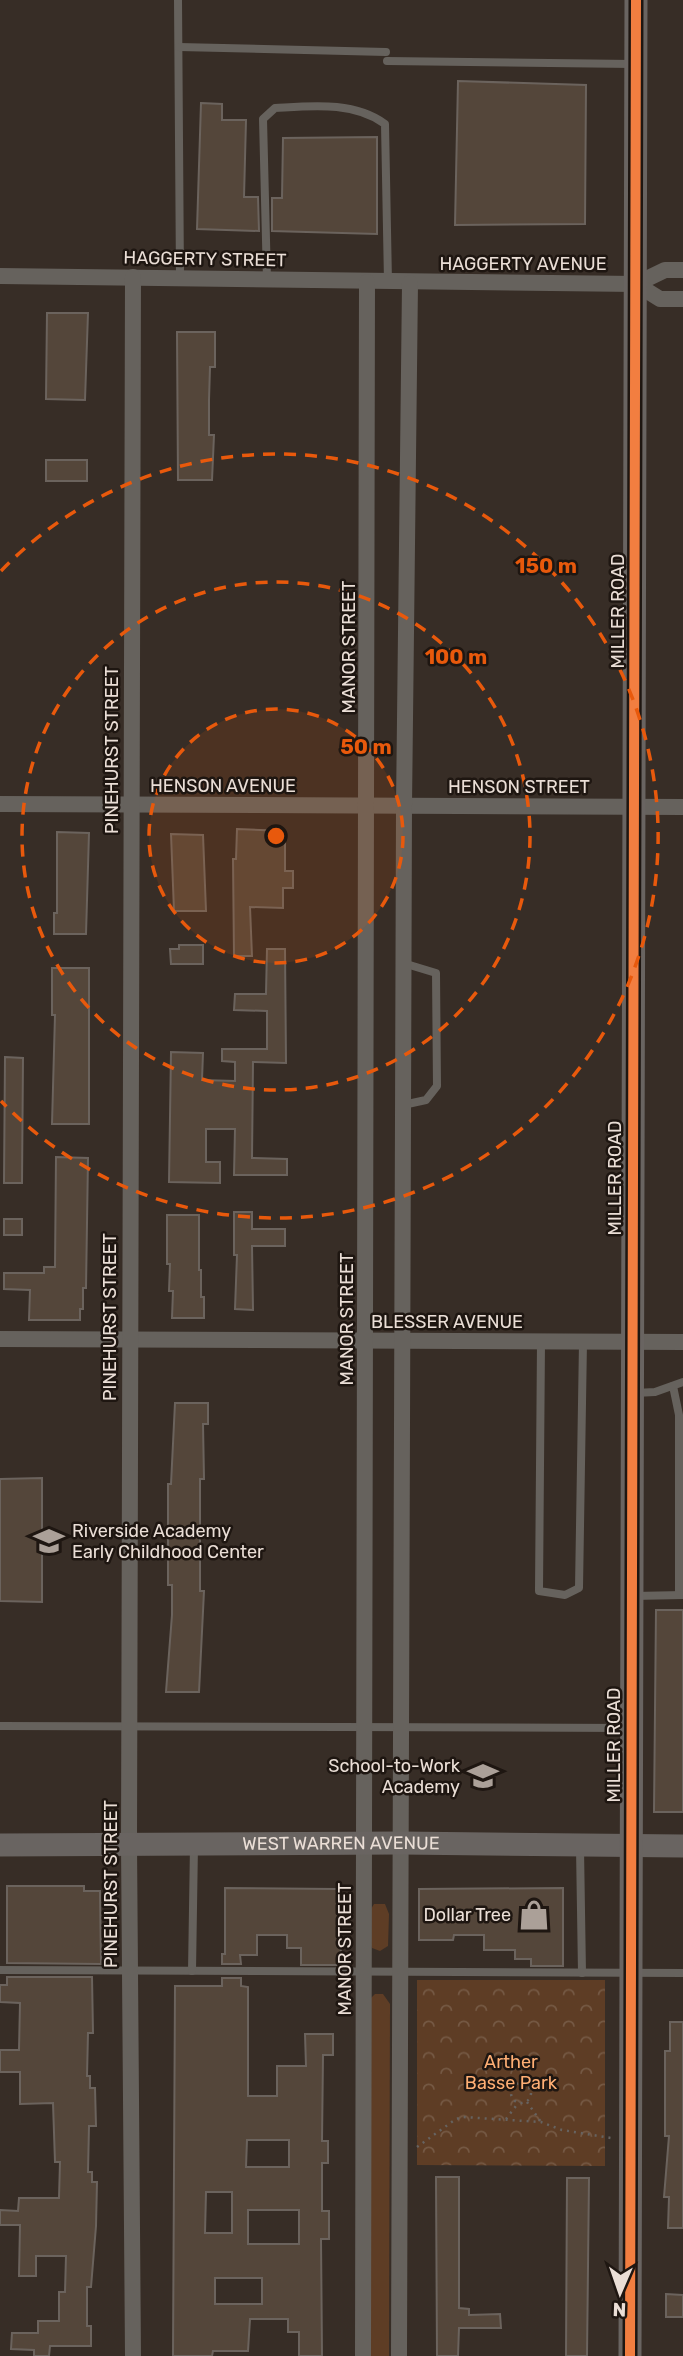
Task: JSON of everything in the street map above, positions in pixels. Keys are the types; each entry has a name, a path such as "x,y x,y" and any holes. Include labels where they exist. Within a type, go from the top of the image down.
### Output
{"street":[{"name":"MILLER ROAD","path":"630,2356 636,0"},
{"name":"HAGGERTY AVENUE","path":"410,283 636,284 665,270 683,270"},
{"name":"HAGGERTY STREET","path":"0,276 410,283"},
{"name":"PINEHURST STREET","path":"133,2356 129,1340 134,277"},
{"name":"MANOR STREET","path":"363,2356 367,282"},
{"path":"399,2356 403,963 410,283"},
{"name":"HAGGERTY AVENUE","path":"636,284 660,299 683,299"},
{"name":"HENSON AVENUE","path":"0,804 404,806"},
{"name":"HENSON STREET","path":"404,806 635,806"},
{"path":"635,806 683,807"},
{"name":"BLESSER AVENUE","path":"0,1339 683,1342"},
{"name":"WEST WARREN AVENUE","path":"0,1845 401,1843 683,1846"}],"lane":[{"path":"178,0 180,278"},
{"path":"179,47 386,57 636,64"},
{"path":"267,280 263,119 275,108 322,105 371,113 385,124 388,282"},
{"path":"403,963 436,973 437,1072 433,1094 426,1100 403,1105"},
{"path":"541,1342 539,1591 565,1595 579,1588 583,1342"},
{"path":"632,1393 655,1392 683,1382"},
{"path":"631,1596 681,1595 679,1415 673,1386"},
{"path":"0,1726 631,1728"},
{"path":"192,1971 194,1844"},
{"path":"580,1845 582,1973"},
{"path":"0,1970 683,1973"}],"path":[{"path":"520,2083 527,2085 531,2091 526,2101 519,2102 513,2098 512,2091 520,2083"},
{"path":"526,2101 541,2122"},
{"path":"505,2120 519,2102"},
{"path":"400,2147 420,2147 456,2119 541,2122 562,2130 613,2138"}],"green space":[{"path":"374,1904 385,1904 389,1914 388,1946 380,1951 372,1948 370,1943 371,1909"},
{"name":"Arther Basse Park","path":"417,1980 605,1980 605,2166 417,2165"},
{"path":"375,1994 383,1994 390,2004 389,2356 369,2356 371,1998"}],"building":[{"path":"458,81 586,85 585,224 455,225"},
{"path":"201,103 222,104 222,120 246,120 244,197 258,197 259,231 197,229"},
{"path":"377,137 377,234 272,231 272,198 282,198 283,138"},
{"path":"47,313 88,313 85,400 46,399"},
{"path":"177,332 215,332 215,367 210,367 209,400 209,435 214,435 212,480 178,480"},
{"path":"46,460 87,460 87,481 46,481"},
{"path":"237,829 285,831 285,871 293,871 293,888 283,888 283,908 250,907 252,956 234,956 233,859 236,859"},
{"path":"57,832 89,833 86,934 54,934 54,913 57,913"},
{"path":"171,834 203,835 206,911 174,911"},
{"path":"179,945 203,945 203,964 171,964 170,949 179,949"},
{"path":"267,949 285,949 286,1063 253,1062 252,1158 287,1159 287,1175 234,1175 235,1129 206,1129 206,1162 220,1162 220,1183 169,1182 171,1052 203,1053 202,1080 235,1081 235,1062 222,1061 222,1049 267,1049 267,1011 234,1010 235,994 266,994"},
{"path":"52,968 89,968 89,1124 52,1124 55,1015 52,1015"},
{"path":"5,1057 23,1058 22,1183 4,1183"},
{"path":"56,1157 88,1158 86,1288 83,1288 83,1309 80,1309 80,1320 29,1320 30,1290 4,1289 4,1273 44,1273 44,1267 55,1267"},
{"path":"234,1212 252,1212 252,1229 285,1229 285,1246 252,1246 253,1310 235,1309 237,1255 234,1255"},
{"path":"167,1215 199,1215 199,1270 201,1297 204,1297 204,1318 172,1318 173,1291 169,1291 170,1264 167,1264"},
{"path":"4,1219 22,1219 22,1235 4,1235"},
{"path":"175,1403 208,1403 208,1424 203,1424 204,1479 200,1479 200,1591 204,1591 199,1692 166,1692 172,1615 172,1585 168,1585 168,1484 171,1484"},
{"path":"42,1478 42,1602 0,1601 0,1479"},
{"path":"656,1610 683,1610 683,1812 654,1812"},
{"path":"7,1886 84,1886 84,1891 100,1891 101,1964 7,1963"},
{"path":"225,1888 336,1889 340,1892 341,1965 301,1965 301,1948 287,1948 287,1935 257,1935 257,1955 240,1955 241,1964 222,1964 222,1954 225,1954"},
{"path":"563,1888 563,1966 531,1966 531,1959 515,1959 515,1950 484,1950 484,1935 454,1935 453,1940 419,1940 419,1889"},
{"path":"7,1977 92,1977 93,2033 88,2033 87,2076 90,2076 90,2088 95,2088 96,2126 89,2126 88,2172 92,2172 92,2182 97,2182 91,2287 87,2287 87,2326 91,2326 91,2346 50,2346 49,2356 34,2356 34,2350 11,2349 12,2333 38,2333 38,2321 59,2321 59,2292 65,2292 66,2256 36,2256 36,2276 19,2276 20,2225 0,2225 0,2210 18,2211 19,2198 59,2198 60,2162 55,2162 53,2103 20,2104 20,2072 0,2072 0,2050 19,2050 20,2003 0,2002 0,1985 7,1985"},
{"path":"222,1978 241,1978 241,1986 248,1987 248,2096 277,2096 277,2066 306,2066 305,2034 333,2034 333,2055 323,2055 322,2141 328,2141 328,2163 322,2163 322,2211 329,2211 329,2239 321,2239 322,2356 299,2356 299,2332 288,2332 288,2319 250,2319 248,2351 213,2351 212,2356 173,2356 175,1986 222,1986","holes":["247,2140 289,2140 289,2167 246,2167","206,2192 232,2192 232,2233 205,2233","248,2210 299,2210 299,2244 248,2244","215,2278 262,2278 262,2304 215,2304"]},
{"path":"670,2022 683,2022 683,2228 668,2228 669,2197 664,2197 669,2136 665,2136 665,2051 670,2051"},
{"path":"436,2177 459,2177 459,2308 469,2309 469,2315 500,2314 501,2328 459,2328 458,2356 437,2356"},
{"path":"567,2178 589,2178 587,2356 566,2356"},
{"path":"666,2294 683,2295 683,2317 666,2317"}],"cycle path":[{"path":"630,2356 636,0"}],"place":[{"name":"Riverside Academy Early Childhood Center","path":"49,1541"},
{"name":"School-to-Work Academy","path":"483,1776"},
{"name":"Dollar Tree","path":"534,1915"}]}
